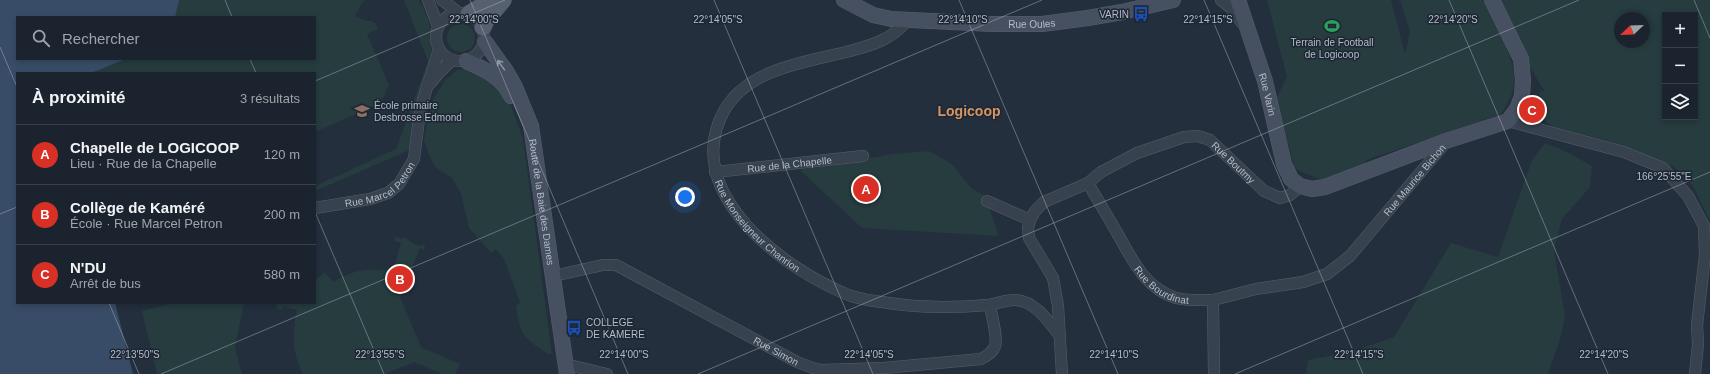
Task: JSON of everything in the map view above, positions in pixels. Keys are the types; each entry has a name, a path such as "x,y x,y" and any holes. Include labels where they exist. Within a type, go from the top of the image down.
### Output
{"main road":[{"path":"464,13 492,0"},
{"path":"484,34 486,20 503,0"}],"street":[{"path":"428,0 438,26 436,38 439,50 443,54 459,61 478,54 484,34 474,17 442,0"},
{"name":"Rue Oules","path":"844,0 873,15 907,21 992,24 1042,24 1122,12 1173,0"},
{"path":"1220,0 1231,8 1242,23 1254,49"},
{"name":"Rue Varin","path":"1238,0 1265,81 1284,164 1291,179 1300,186"},
{"path":"1492,0 1521,60 1523,80 1522,96 1517,109 1508,121 1624,152 1663,168 1688,196 1704,226 1705,255 1697,326 1698,344 1695,374"},
{"path":"438,26 447,16 464,13"},
{"name":"Rue Monseigneur Chanrion","path":"907,21 900,30 886,40 766,73 750,83 737,95 724,111 716,131 714,151 715,172 720,188 735,212 751,232 792,264 828,286 853,297 913,307 990,304 1015,300 1032,305 1043,315 1060,336"},
{"name":"Route de la Baie des Dames","path":"484,34 515,87 531,126 553,276 564,371"},
{"name":"Rue Marcel Petron","path":"316,208 346,204 378,197 399,184 414,159 420,111 439,50"},
{"name":"Route de la Baie des Dames","path":"459,61 491,72 508,89 526,127 564,371"},
{"name":"Rue Marcel Petron","path":"427,86 438,74 459,61"},
{"name":"Rue Maurice Bichon","path":"1213,300 1256,289 1303,282 1327,274 1350,256 1446,141 1508,121"},
{"name":"Rue Boutmy","path":"1030,220 1035,211 1044,202 1088,183 1101,172 1138,153 1184,137 1198,136 1210,140 1264,192 1280,198 1290,195 1300,186"},
{"path":"1300,186 1312,189 1325,187 1446,141"},
{"name":"Rue de la Chapelle","path":"715,172 864,156"},
{"name":"Rue Bourdinat","path":"1088,183 1136,266 1148,280 1159,290 1176,298 1213,300"},
{"path":"987,202 1030,220 1028,228 1029,238 1053,278 1058,306 1062,374"},
{"name":"Rue Simon","path":"553,276 603,265 616,265 797,362 822,370 884,368 981,359 989,354 995,345 995,334 990,304"},
{"path":"1213,300 1214,374"},
{"path":"564,371 607,374"}],"green space":[{"path":"0,0 366,0 363,1 355,16 376,24 378,29 367,34 389,85 381,103 316,132 316,72 16,72 16,304 115,304 133,374 0,374"},
{"path":"404,0 419,0 429,21 430,43 433,53 421,88 416,112 412,149 316,191 316,186 396,149 428,61"},
{"path":"1267,0 1391,0 1405,54 1410,32 1400,0 1483,0 1505,43 1513,67 1514,78 1511,96 1501,114 1364,161 1367,163 1324,181 1295,169 1276,99 1287,77"},
{"path":"1498,0 1710,0 1710,222 1694,187 1673,166 1620,144 1554,127 1545,121 1535,109 1540,91 1545,92 1518,48"},
{"path":"461,24 471,28 475,38 471,48 461,52 451,48 447,38 451,28"},
{"path":"473,68 496,83 511,105 523,139 552,354 548,354 533,344 524,335 516,307 520,302 504,259 496,249 491,253 469,228 461,194 452,178 435,167 424,140 431,103 445,80 457,70"},
{"path":"1545,143 1565,151 1592,166 1590,187 1562,219 1554,250 1565,316 1560,339 1548,374 1306,374 1308,360 1350,352 1394,337 1451,243 1498,257 1532,160"},
{"path":"929,151 952,164 971,188 985,196 999,236 862,228 800,170 893,154"},
{"path":"396,237 402,239 404,237 416,245 422,246 423,244 425,246 424,250 420,248 400,297 421,347 460,364 455,374 442,374 414,362 385,374 303,374 299,366 294,343 294,326 297,310 283,307 282,310 276,308 277,304 316,304 316,279 325,272 333,282 348,274 362,270 393,271 401,243 394,241"},
{"path":"170,304 244,304 235,347 242,374 157,374 142,311"}],"water":[{"path":"0,0 179,0 175,16 16,16 16,60 124,60 94,72 16,72 16,304 115,304 133,374 0,374"}],"place":[{"name":"VARIN","path":"1141,14"},
{"name":"Terrain de Football de Logicoop","path":"1332,26"},
{"name":"N'DU","path":"1532,110"},
{"name":"École primaire Desbrosse Edmond","path":"362,111"},
{"name":"Chapelle de LOGICOOP","path":"866,189"},
{"name":"Collège de Kaméré","path":"400,279"},
{"name":"COLLEGE DE KAMERE","path":"574,328"}],"district":[{"name":"Logicoop","path":"969,111"}]}
